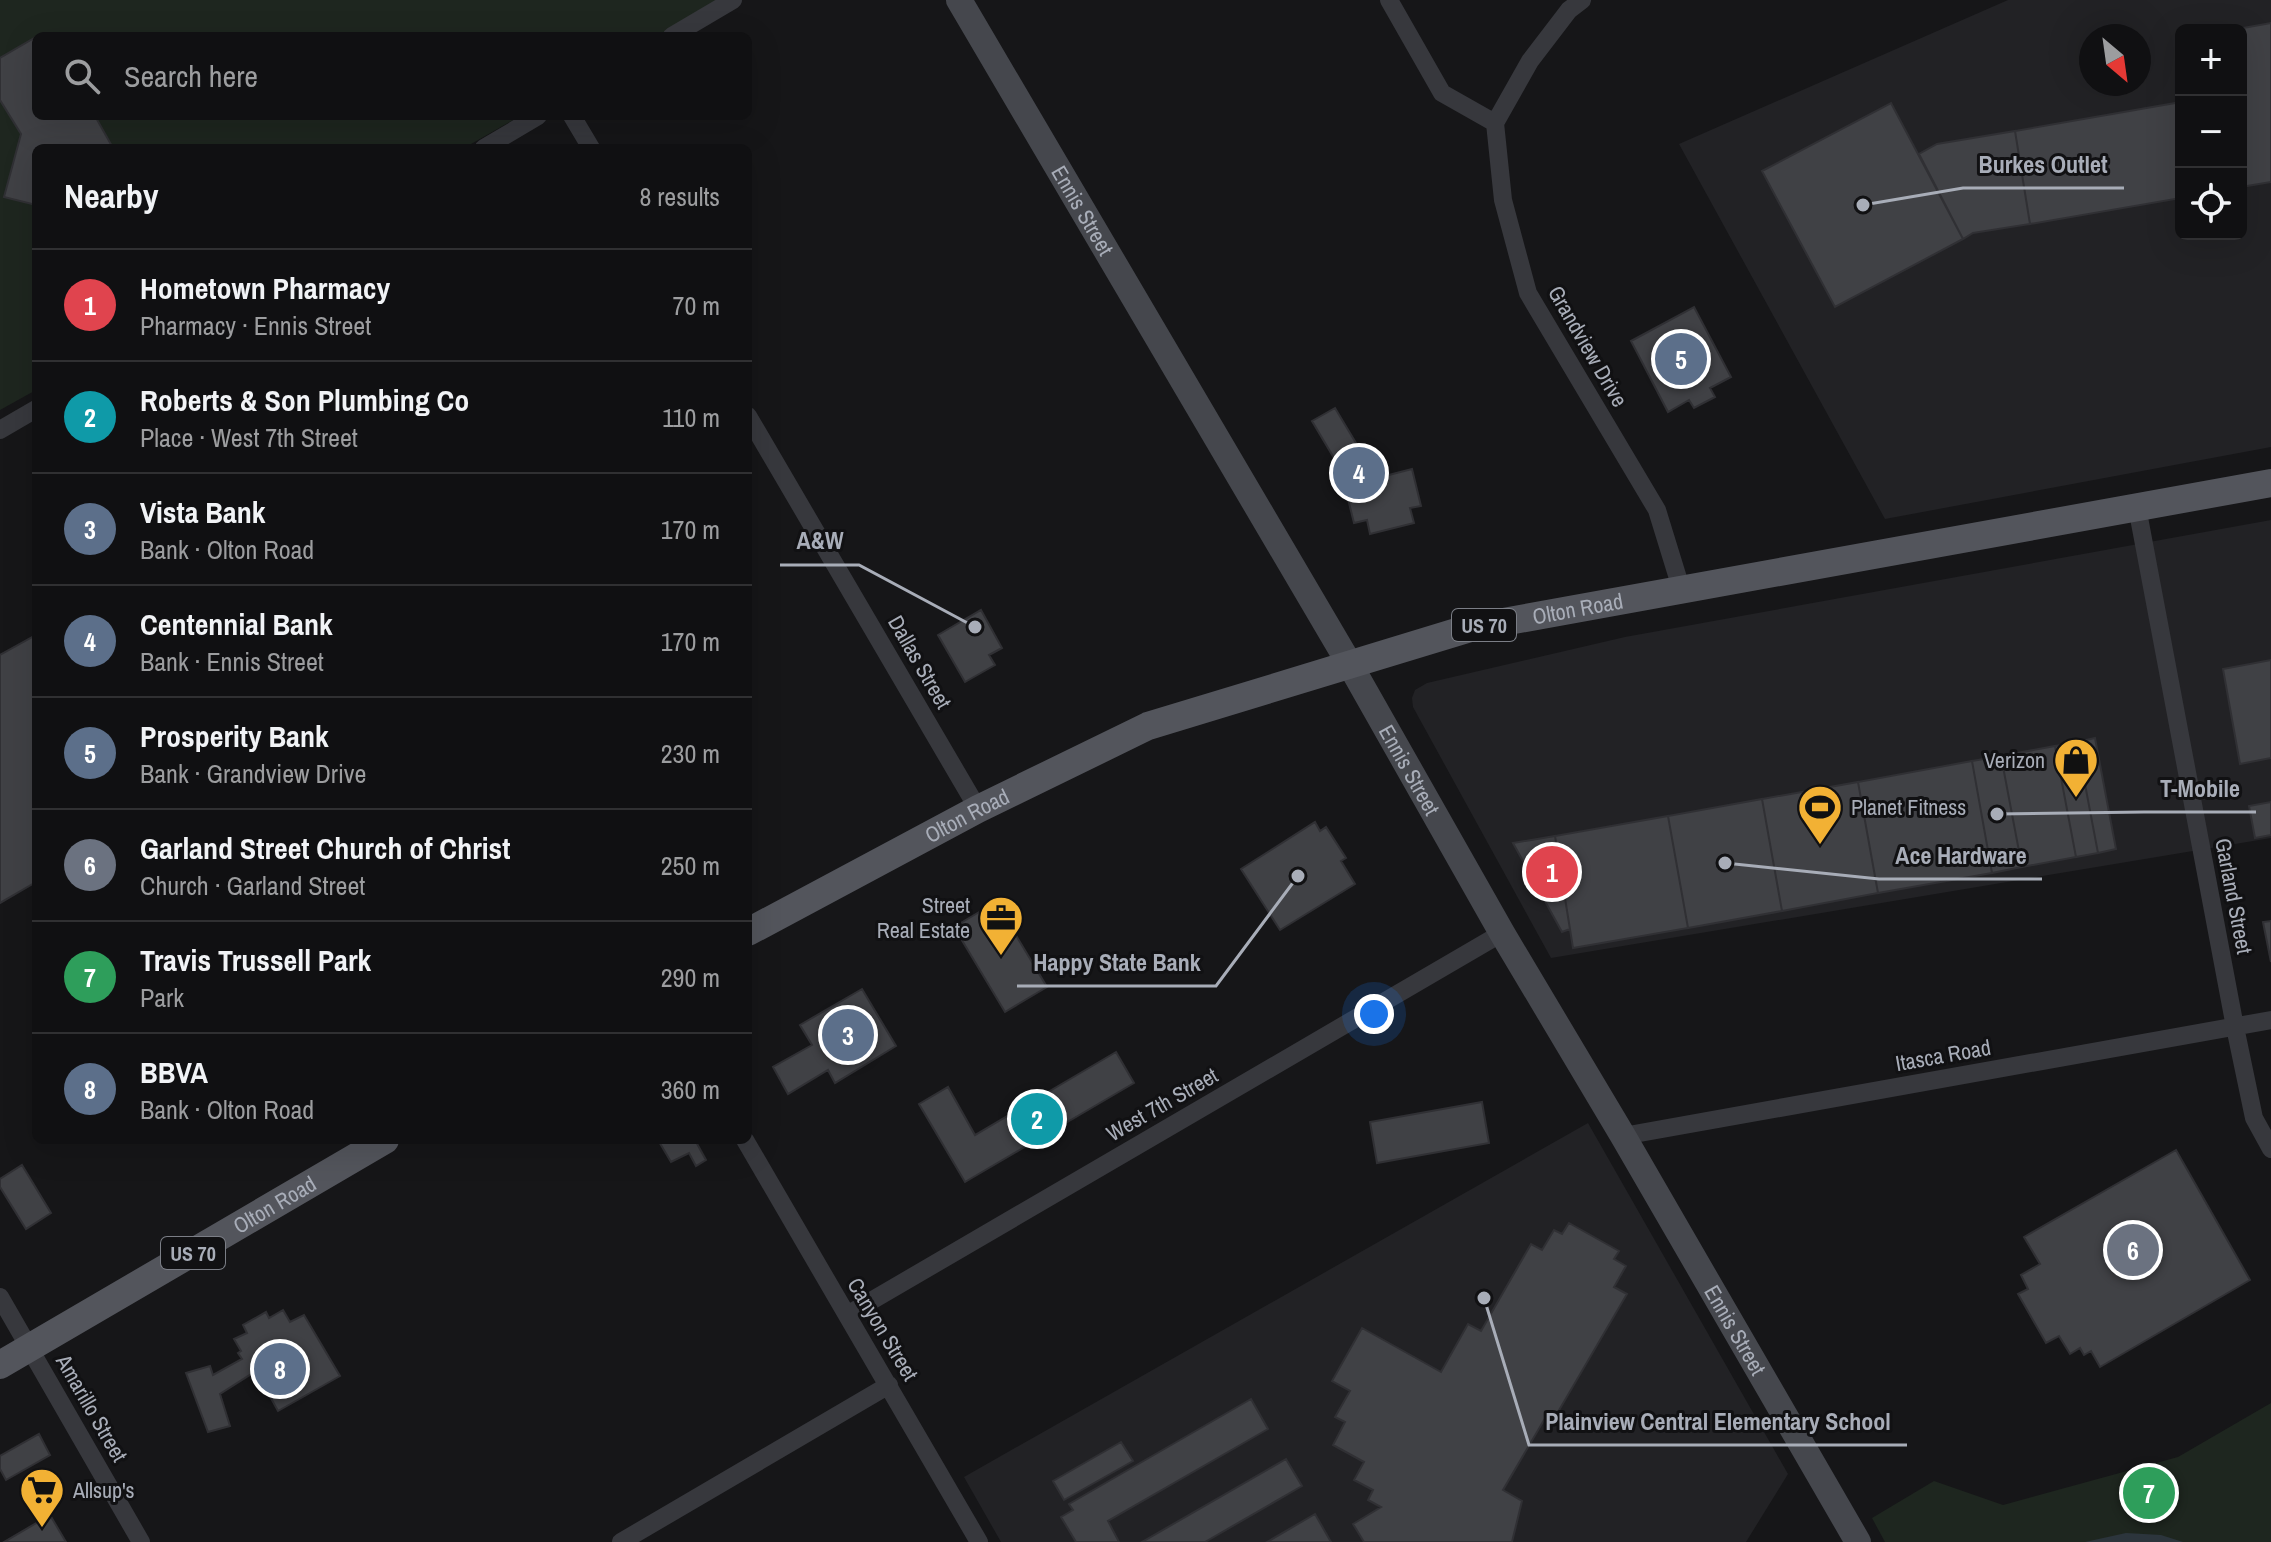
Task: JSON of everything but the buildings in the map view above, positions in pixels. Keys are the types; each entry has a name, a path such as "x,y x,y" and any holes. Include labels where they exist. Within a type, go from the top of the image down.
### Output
{"main road":[{"name":"Ennis Street","path":"959,0 1349,663 1502,933 1858,1542"},
{"name":"Olton Road","path":"752,930 978,809 1148,726 1349,663 1470,628 2271,483"},
{"name":"Olton Road","path":"0,1365 378,1144"}],"street":[{"path":"679,32 733,0"},
{"path":"1389,0 1442,93 1495,123 1530,61 1569,10 1582,0"},
{"path":"491,144 531,120"},
{"path":"574,120 589,144"},
{"name":"Grandview Drive","path":"1495,123 1503,200 1528,293 1657,510 1681,588"},
{"path":"0,430 32,411"},
{"name":"Dallas Street","path":"752,423 978,809"},
{"name":"Garland Street","path":"2137,507 2235,1027 2254,1118 2271,1149"},
{"name":"West 7th Street","path":"847,1315 1502,933"},
{"name":"Itasca Road","path":"1623,1136 2271,1020"},
{"name":"Canyon Street","path":"747,1144 979,1542"},
{"name":"Amarillo Street","path":"0,1297 141,1542"},
{"path":"621,1542 889,1385"}],"shaded area":[{"path":"0,0 726,0 669,32 32,32 32,120 513,120 471,144 32,144 32,392 0,410"},
{"path":"2008,0 2271,0 2271,447 1885,519 1679,144"},
{"path":"2271,520 2271,838 1551,958 1413,707 1415,690 1427,683 1625,637"},
{"path":"1588,1123 1788,1474 1746,1542 1001,1542 964,1477"},
{"path":"2271,1403 2271,1542 1885,1542 1872,1518 1934,1481 2003,1505 2178,1457"},
{"path":"2126,1533 2161,1535 2183,1542 2085,1542"}],"place":[{"name":"Burkes Outlet","path":"1863,205"},
{"name":"Prosperity Bank","path":"1681,359"},
{"name":"Centennial Bank","path":"1359,473"},
{"name":"A&W","path":"975,627"},
{"name":"Verizon","path":"2076,799"},
{"name":"T-Mobile","path":"1997,814"},
{"name":"Planet Fitness","path":"1820,846"},
{"name":"Ace Hardware","path":"1725,863"},
{"name":"Hometown Pharmacy","path":"1552,872"},
{"name":"Happy State Bank","path":"1298,876"},
{"name":"Street Real Estate","path":"1001,957"},
{"name":"Vista Bank","path":"848,1035"},
{"name":"Roberts & Son Plumbing Co","path":"1037,1119"},
{"name":"Garland Street Church of Christ","path":"2133,1250"},
{"name":"Plainview Central Elementary School","path":"1484,1298"},
{"name":"BBVA","path":"280,1369"},
{"name":"Travis Trussell Park","path":"2149,1493"},
{"name":"Allsup's","path":"42,1529"}]}
